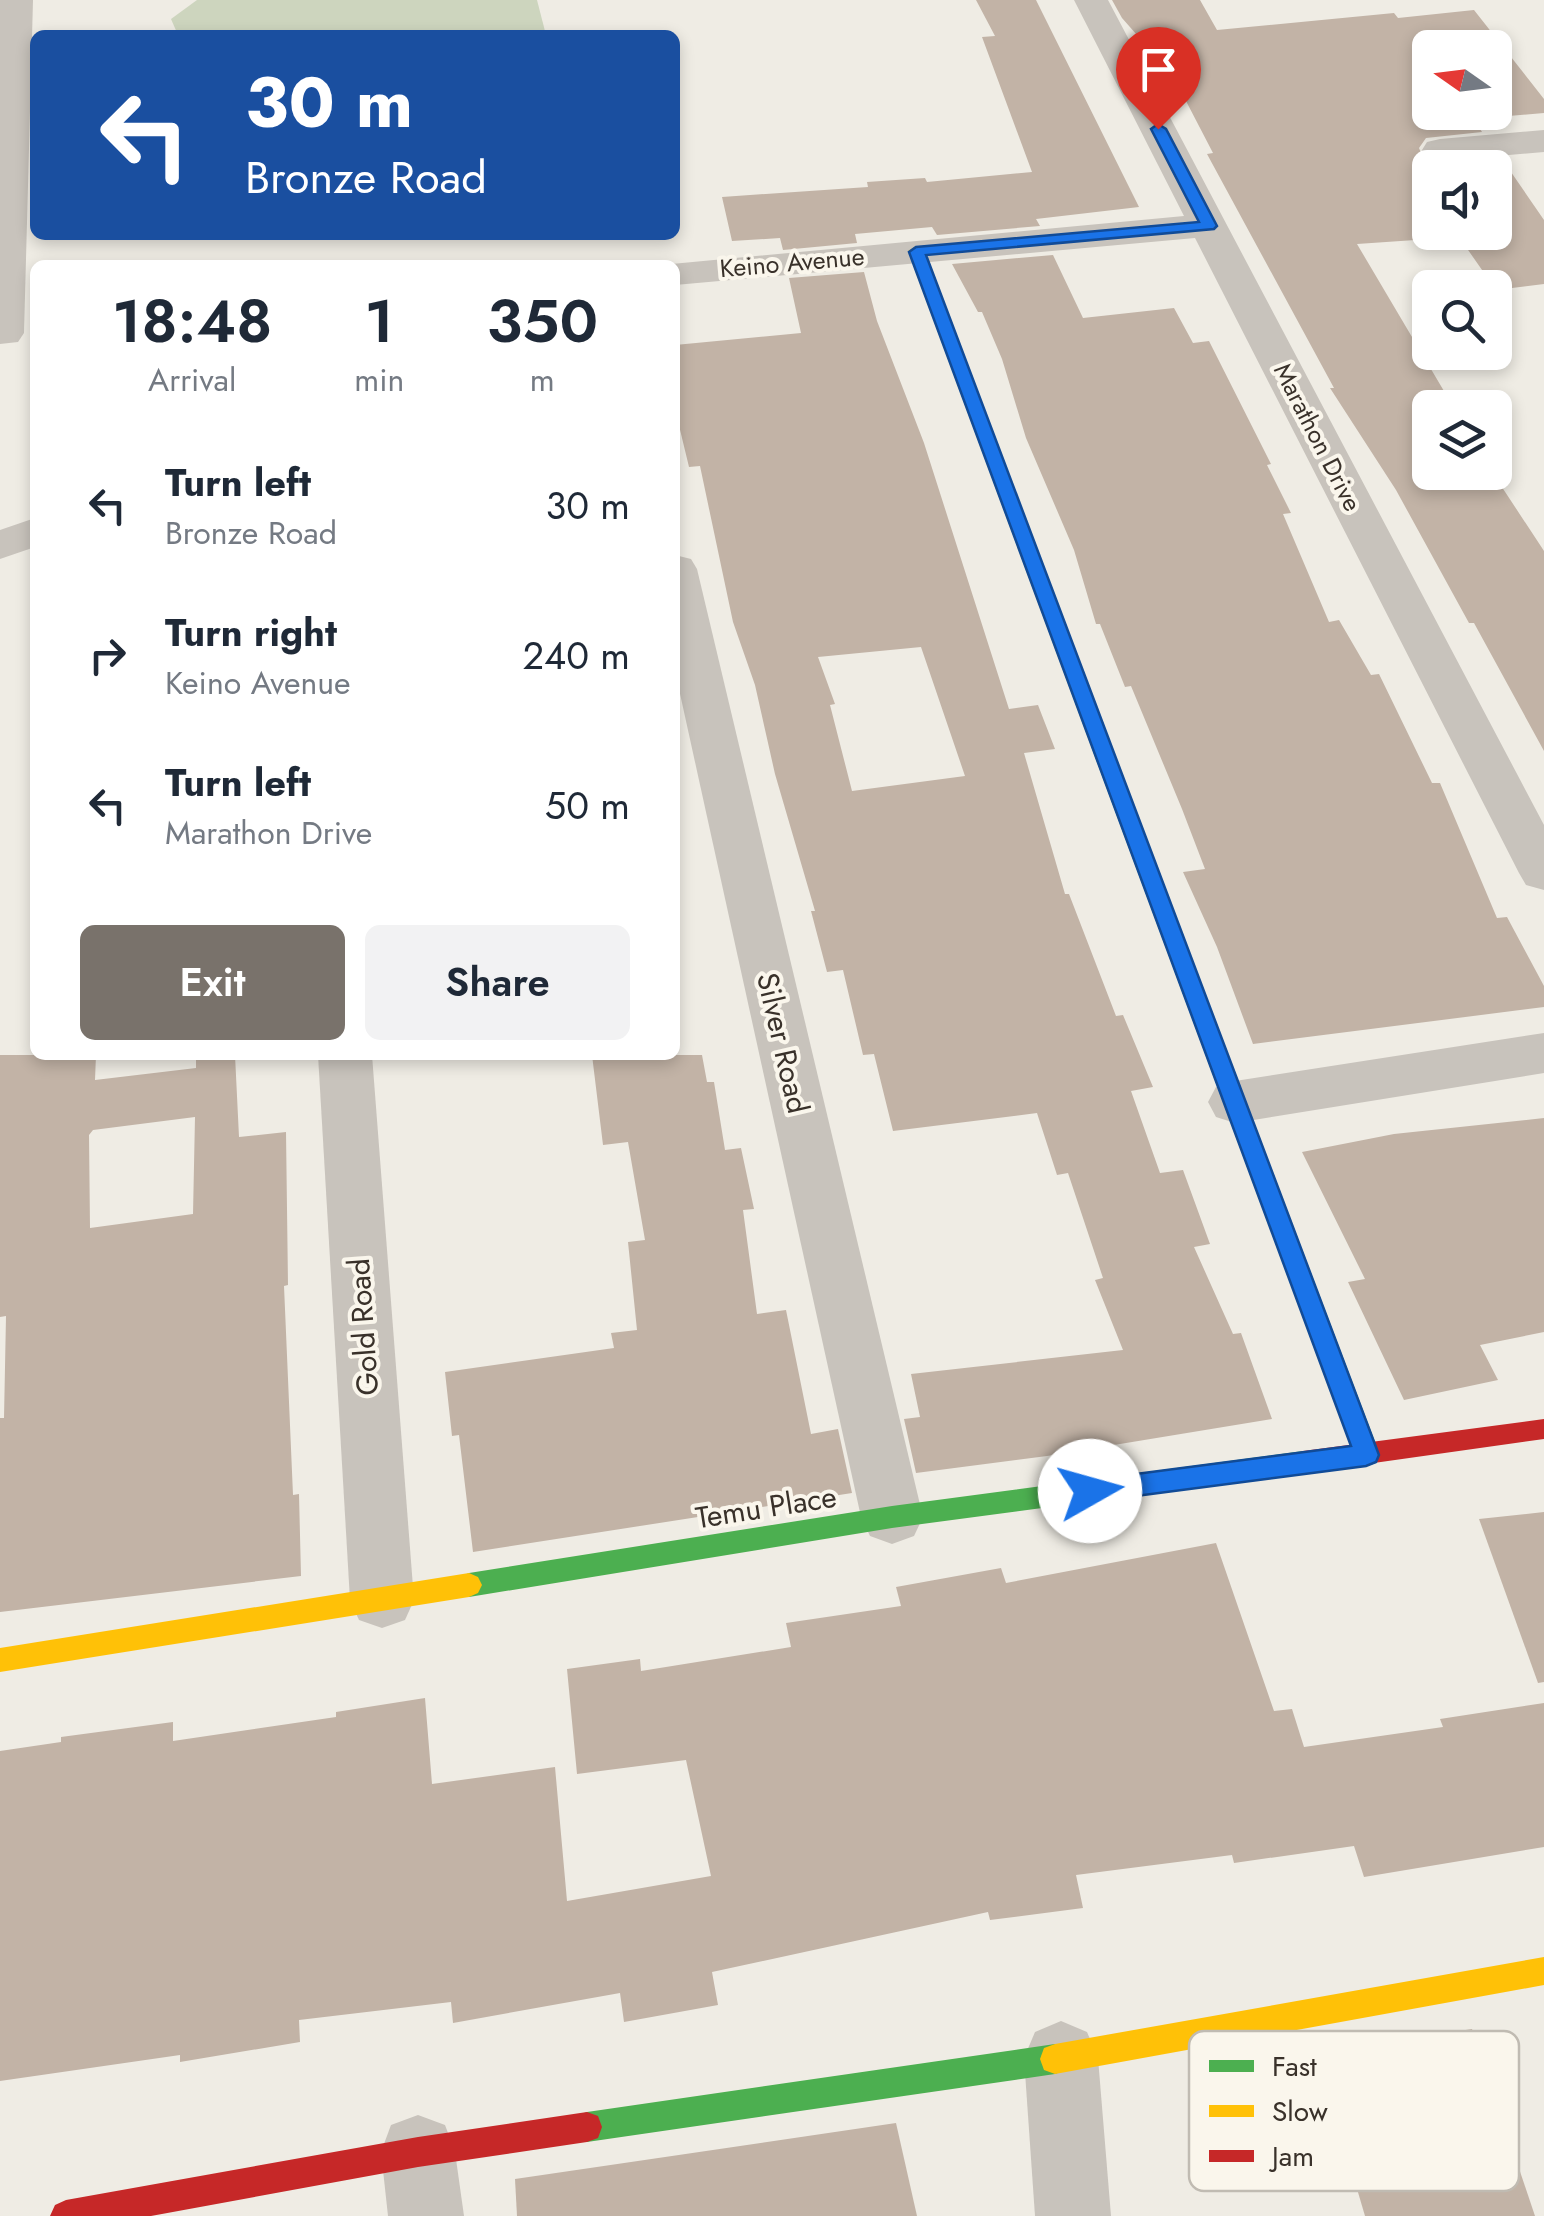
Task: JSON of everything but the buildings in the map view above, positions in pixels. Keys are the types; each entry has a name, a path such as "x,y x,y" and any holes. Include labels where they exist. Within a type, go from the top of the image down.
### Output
{"street":[{"path":"13,332 16,0"},
{"name":"Marathon Drive","path":"1092,0 1544,873"},
{"path":"1440,150 1544,141"},
{"name":"Keino Avenue","path":"680,273 1209,226"},
{"path":"916,252 1366,1455"},
{"path":"0,546 30,533"},
{"name":"Silver Road","path":"680,591 892,1517"},
{"path":"1234,1102 1544,1053"},
{"name":"Gold Road","path":"345,1060 382,1600"},
{"name":"Temu Place","path":"0,1660 892,1517 1544,1429"},
{"path":"1211,2031 1544,1971"},
{"path":"66,2216 422,2184 1189,2035"},
{"path":"1061,2058 1073,2216"}],"green space":[{"path":"197,0 537,0 545,30 176,30 171,19"}],"traffic: fast":[{"path":"1101,746 1367,1455"},
{"path":"469,1585 892,1517 1303,1462"},
{"path":"587,2127 1055,2059"}],"traffic: slow":[{"path":"916,251 1101,746"},
{"path":"0,1660 469,1585"},
{"path":"1211,2031 1544,1971"},
{"path":"1055,2059 1189,2035"}],"traffic: jam":[{"path":"1303,1462 1544,1429"},
{"path":"66,2216 418,2152 587,2127"}],"route":[{"path":"1090,1491 1366,1455 916,252 1209,226 1158,129"}]}
